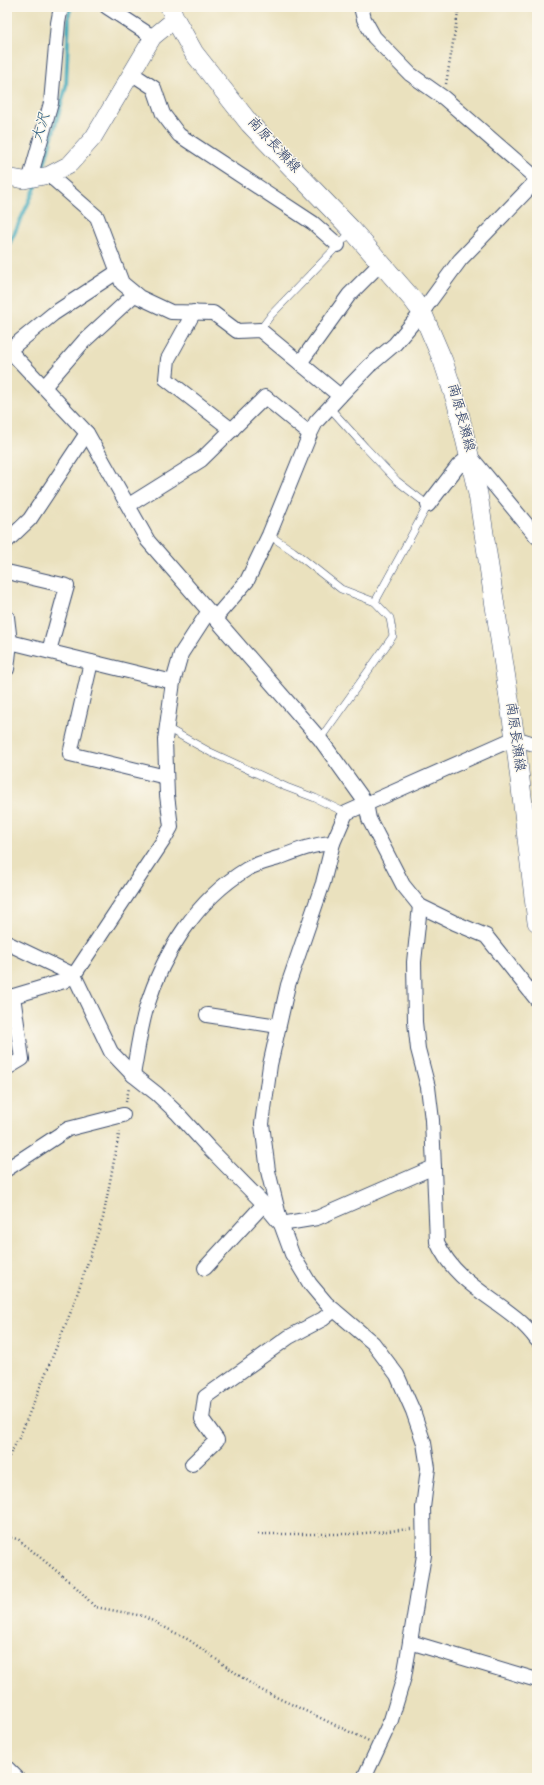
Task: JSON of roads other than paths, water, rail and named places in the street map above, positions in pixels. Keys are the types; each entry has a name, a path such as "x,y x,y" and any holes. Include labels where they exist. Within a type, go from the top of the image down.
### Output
{"main road":[{"name":"南原長瀬線","path":"172,13 194,53 250,124 352,230 422,312 443,361 457,404 478,494 515,738 537,922"}],"street":[{"path":"30,178 51,103 58,23 61,7"},
{"path":"107,7 153,36"},
{"path":"7,1068 22,1059 10,997 64,980 74,975 163,842 171,827 166,776 165,740 173,682 181,654 205,616 213,615 247,581 269,535 316,422 369,366 395,344 422,312 460,260 537,180 444,98 410,74 374,37 364,19 361,7"},
{"path":"7,177 24,180 49,175 70,164 92,138 153,36 172,13"},
{"path":"131,73 154,88 163,114 179,134 313,222 338,245"},
{"path":"49,175 97,217 116,272 122,282 135,294 171,312 212,313 237,331 260,330 340,396"},
{"path":"300,363 348,295 381,263"},
{"path":"116,272 53,314 8,349 87,433 148,541 320,739 366,803 369,818 403,885 420,906 486,936 537,1000"},
{"path":"44,387 84,341 135,294"},
{"path":"194,312 168,359 166,378 232,430"},
{"path":"129,505 201,460 265,397 310,434"},
{"path":"7,541 30,519 87,433"},
{"path":"428,505 458,466 470,456 537,537"},
{"path":"7,572 67,586 50,651"},
{"path":"7,617 10,642 7,669"},
{"path":"10,642 173,682"},
{"path":"91,662 70,754 166,776"},
{"path":"364,1778 391,1720 404,1677 424,1555 423,1508 428,1468 424,1443 414,1411 397,1375 373,1343 334,1310 310,1284 292,1254 281,1224 268,1171 262,1124 270,1065 288,985 322,883 333,842 346,813 515,738 537,745"},
{"path":"132,1075 146,1010 158,975 170,952 201,906 223,886 248,868 317,843 333,842"},
{"path":"420,906 414,962 415,1022 418,1049 429,1100 434,1167 437,1242 443,1256 467,1282 518,1320 531,1331 537,1340"},
{"path":"7,943 74,975 111,1052 132,1075 157,1094 172,1109 264,1204 281,1224"},
{"path":"207,1015 278,1026"},
{"path":"7,1168 68,1129 123,1115"},
{"path":"281,1224 317,1218 434,1167"},
{"path":"205,1268 264,1204"},
{"path":"192,1464 217,1440 202,1419 205,1397 289,1337 323,1319 334,1310"},
{"path":"410,1642 537,1680"},
{"path":"7,1768 17,1778"}],"lane":[{"path":"260,330 271,316 352,230"},
{"path":"330,407 397,481 428,505 375,602"},
{"path":"269,535 341,589 375,602 390,618 393,636 320,739"},
{"path":"167,728 210,752 286,788 315,798 346,813"}],"waterway":[{"name":"大沢","path":"42,172 66,87 69,14 71,7"},
{"name":"大沢","path":"7,249 38,182"}]}
